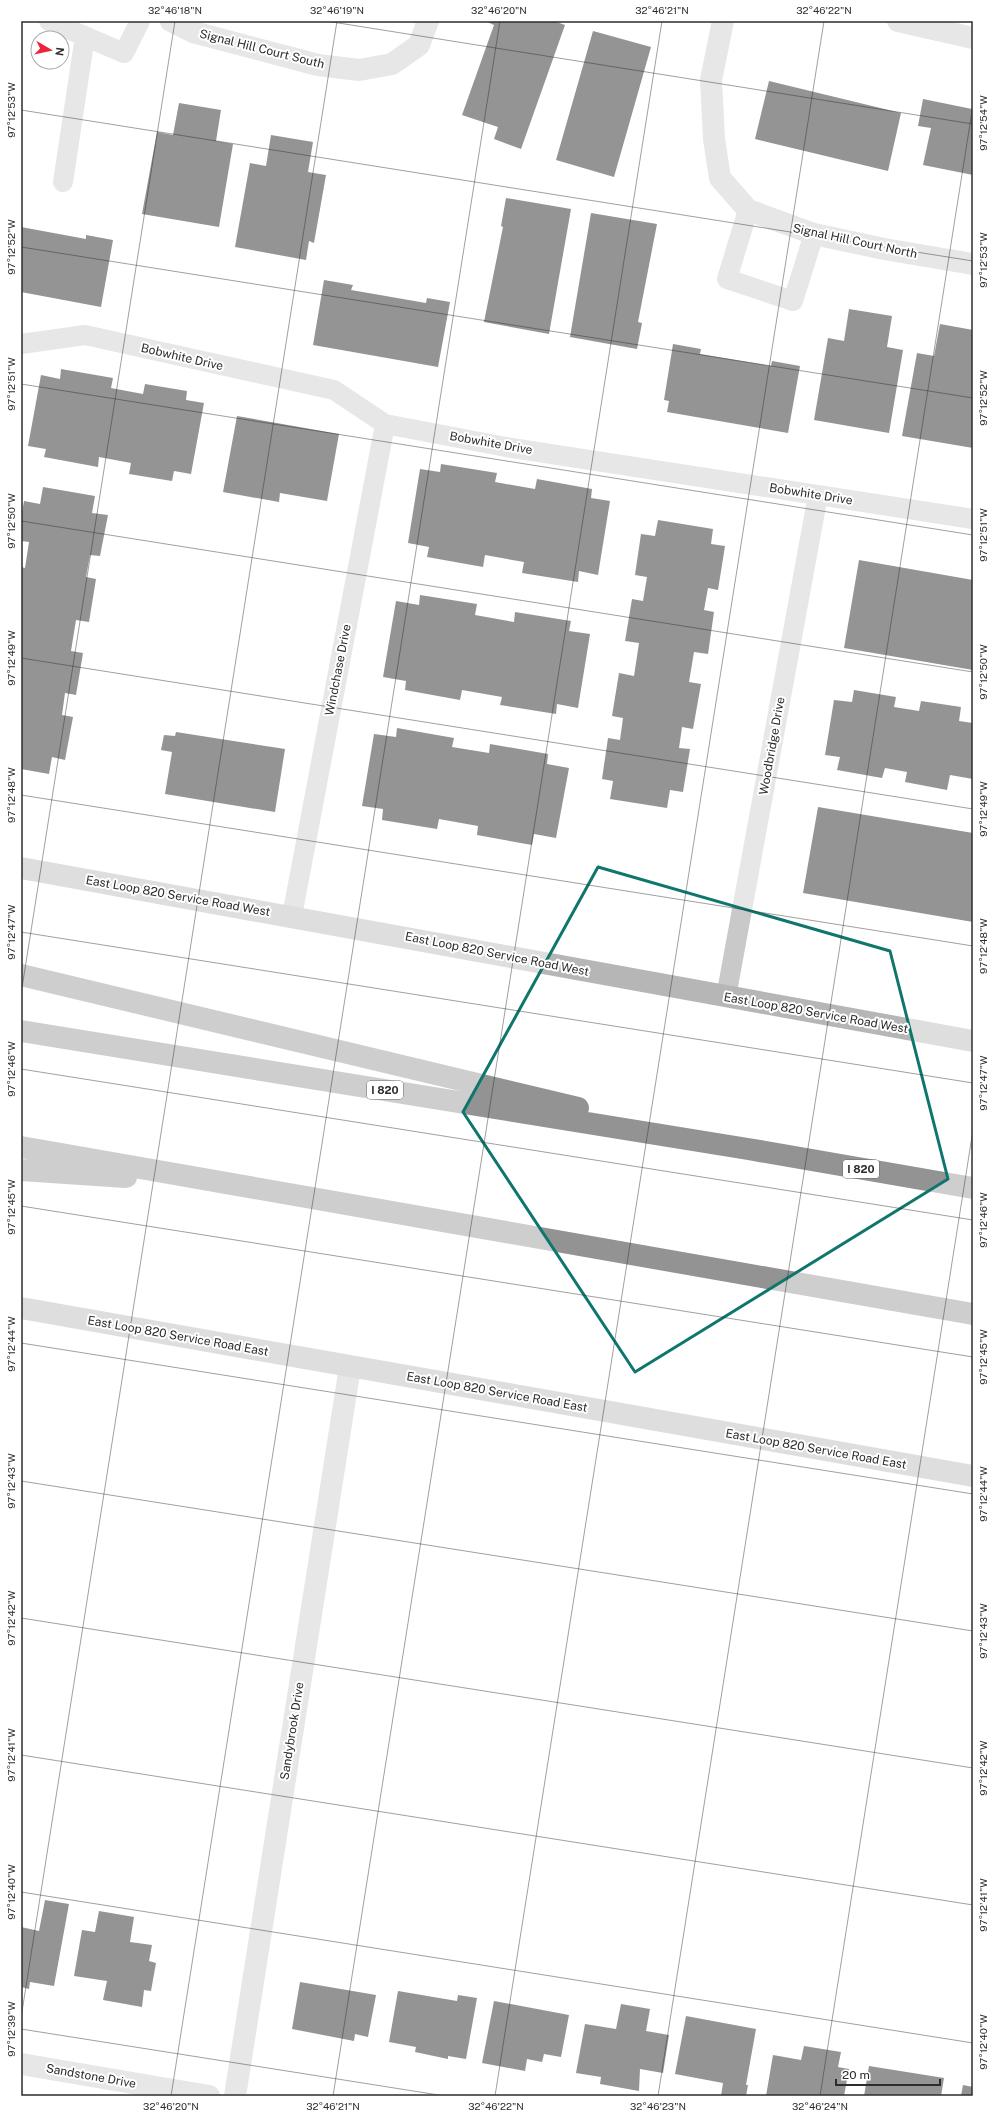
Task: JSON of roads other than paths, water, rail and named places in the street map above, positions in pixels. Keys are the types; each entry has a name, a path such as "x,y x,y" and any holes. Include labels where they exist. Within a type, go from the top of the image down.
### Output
{"highway":[{"path":"21,974 748,1149"},
{"name":"I 820","path":"21,1031 748,1149 973,1188"},
{"path":"21,1147 973,1314"},
{"path":"21,1170 248,1186"}],"main road":[{"name":"East Loop 820 Service Road West","path":"21,868 292,916 726,997 973,1041"},
{"name":"East Loop 820 Service Road East","path":"21,1308 973,1476"}],"street":[{"name":"Signal Hill Court South","path":"171,21 193,32 318,65 358,70 392,64 419,45 428,21"},
{"name":"Signal Hill Court North","path":"723,21 712,80 714,139 720,178 748,210 814,234 884,249 973,264"},
{"path":"898,21 973,38"},
{"name":"Sandybrook Drive","path":"234,2096 350,1367"},
{"name":"Sandstone Drive","path":"21,2064 209,2096"}],"lane":[{"path":"49,21 124,53 140,21"},
{"path":"63,182 85,36"},
{"path":"748,210 727,279 793,301 814,234"},
{"name":"Bobwhite Drive","path":"21,344 85,335 92,336 334,390 385,424 506,447 973,520"},
{"name":"Windchase Drive","path":"292,916 385,424"},
{"name":"Woodbridge Drive","path":"726,997 818,495"}]}
